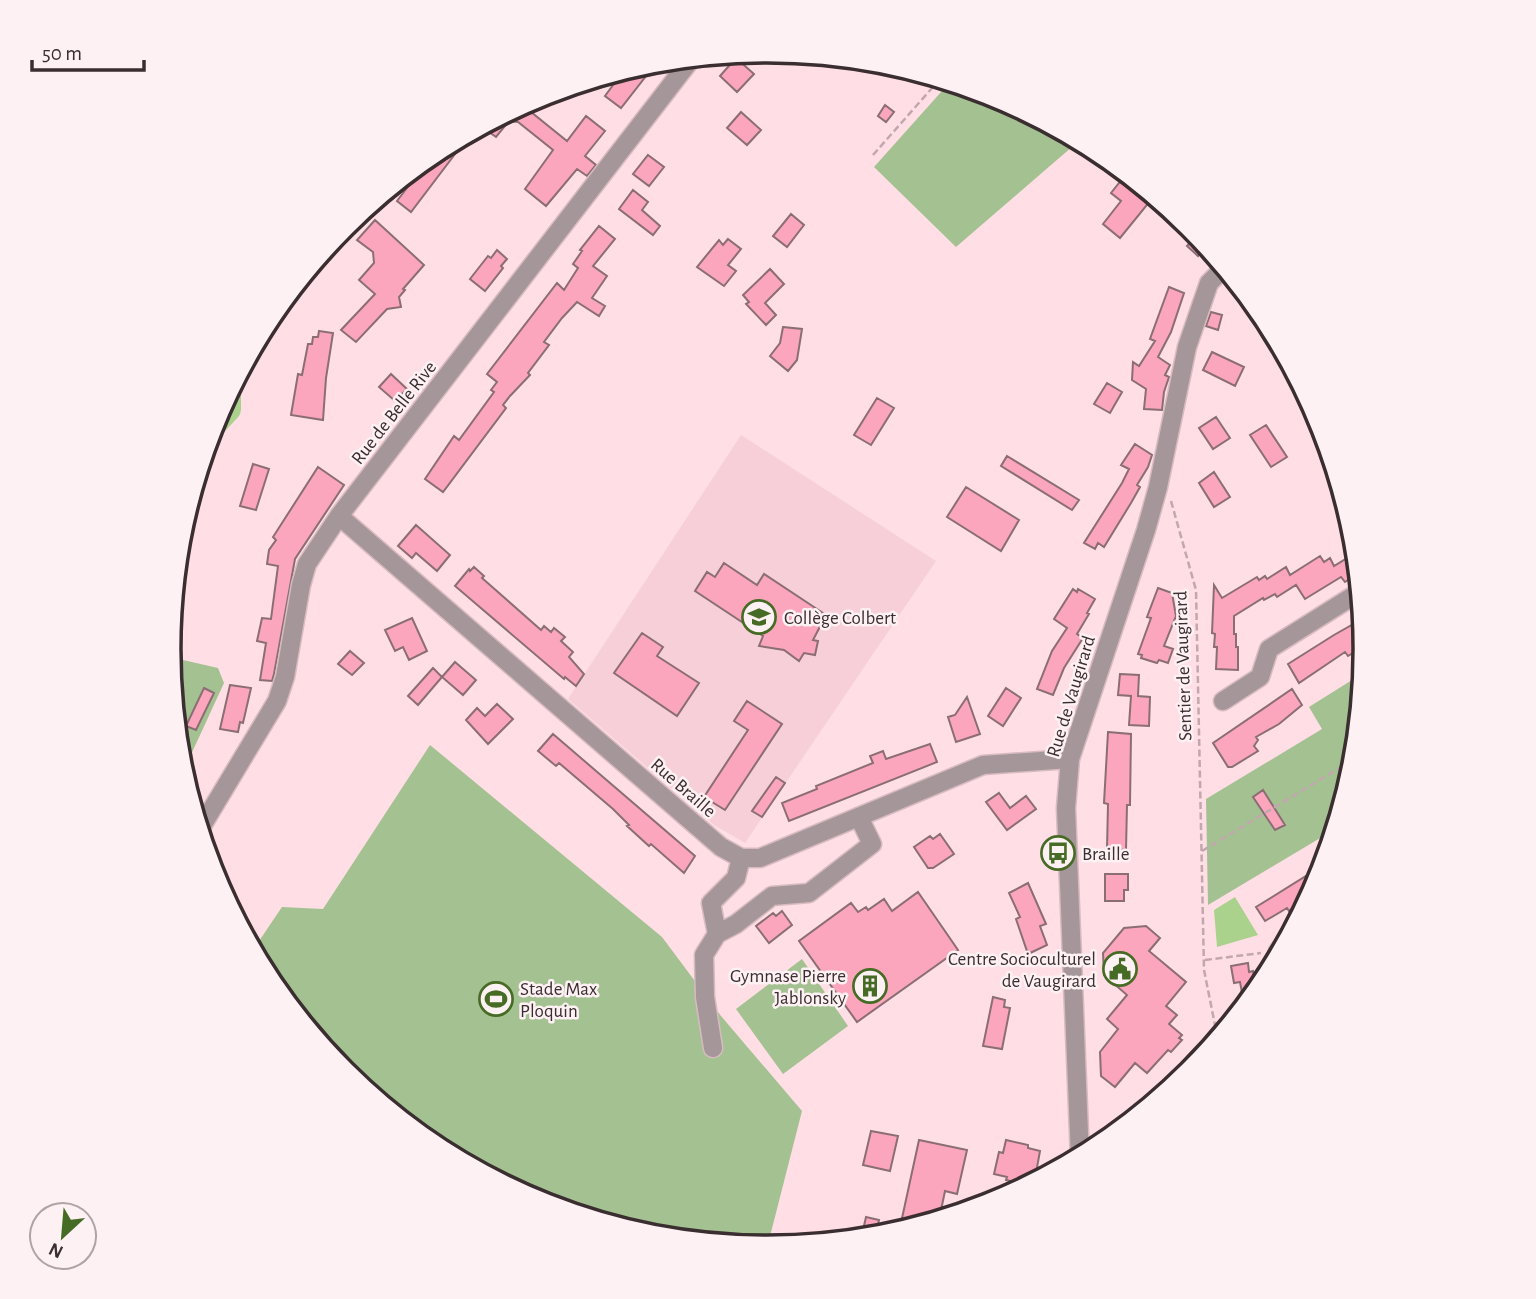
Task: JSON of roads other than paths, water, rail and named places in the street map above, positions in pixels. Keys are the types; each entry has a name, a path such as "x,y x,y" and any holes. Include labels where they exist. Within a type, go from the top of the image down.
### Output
{"street":[{"name":"Rue de Belle Rive","path":"207,818 276,701 285,677 307,564 339,516 683,69"},
{"name":"Rue de Vaugirard","path":"1080,1146 1066,808 1070,759 1146,530 1158,487 1187,346 1209,283 1218,274"},
{"name":"Rue Braille","path":"339,516 712,839 741,858"},
{"path":"1223,701 1260,677 1269,649 1352,597"},
{"path":"717,934 711,903 736,878 741,858 760,858 983,765 1070,759"},
{"path":"713,1048 705,997 705,955 717,934 736,924 772,897 808,894 872,844 859,817"}],"place":[{"name":"Collège Colbert","path":"759,617"},
{"name":"Braille","path":"1058,853"},
{"name":"Centre Socioculturel de Vaugirard","path":"1120,969"},
{"name":"Gymnase Pierre Jablonsky","path":"870,986"},
{"name":"Stade Max Ploquin","path":"496,999"}]}
